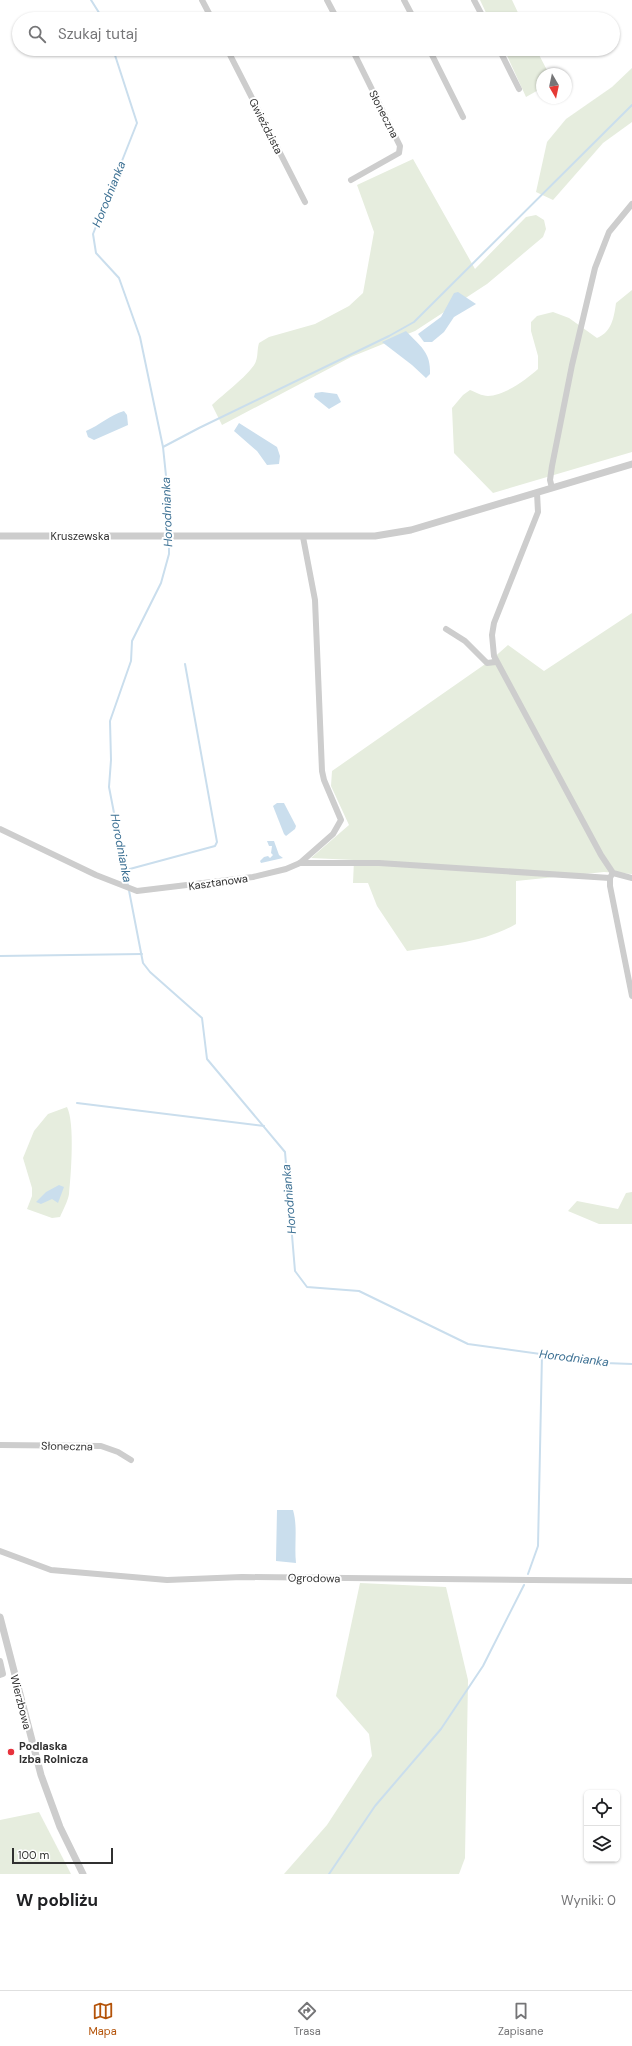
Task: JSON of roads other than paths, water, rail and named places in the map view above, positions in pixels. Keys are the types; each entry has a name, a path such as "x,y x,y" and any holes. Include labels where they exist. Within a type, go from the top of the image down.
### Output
{"street":[{"path":"202,0 208,12"},
{"path":"327,0 333,12"},
{"path":"404,0 410,12"},
{"path":"474,0 480,12"},
{"name":"Gwieździsta","path":"231,56 305,202"},
{"name":"Słoneczna","path":"351,180 399,153 400,146 355,56"},
{"path":"433,56 463,116"},
{"path":"503,56 519,88"},
{"path":"552,488 550,480 572,365 595,268 609,232 632,204"},
{"name":"Kruszewska","path":"0,536 375,536 411,530 632,464"},
{"path":"537,493 538,512 494,624 492,644 496,662 612,875 632,996"},
{"path":"300,863 333,834 341,820 324,780 322,771 315,600 303,537"},
{"path":"446,629 465,641 487,663 496,662"},
{"name":"Kasztanowa","path":"0,829 134,891 253,877 286,869 300,863"},
{"path":"300,863 386,864 612,875 632,878"},
{"name":"Słoneczna","path":"0,1445 101,1446 118,1452 131,1460"},
{"name":"Ogrodowa","path":"0,1551 51,1570 167,1580 242,1577 632,1581"},
{"name":"Wierzbowa","path":"0,1617 40,1775 60,1828 83,1874"},
{"path":"0,1661 2,1674 13,1671"}],"water":[{"path":"458,292 476,304 454,317 444,332 432,342 424,342 418,334 441,317 454,293"},
{"path":"406,331 420,345 427,355 430,366 430,374 426,378 382,342"},
{"path":"322,392 337,394 341,402 329,409 314,397 315,393"},
{"path":"124,411 127,415 128,425 94,440 88,437 86,431"},
{"path":"239,423 277,447 280,456 279,464 267,465 257,451 234,431"},
{"path":"277,803 284,803 296,826 295,829 286,836 273,806"},
{"path":"267,841 274,841 279,855 283,858 261,863 260,861 264,857 268,856 270,858 273,855 271,853 272,846 269,846"},
{"path":"59,1185 64,1187 58,1203 52,1199 41,1204 36,1202 46,1192"},
{"path":"277,1510 293,1510 295,1523 296,1563 276,1561"}],"waterway":[{"name":"Horodnianka","path":"91,0 99,12"},
{"name":"Horodnianka","path":"115,56 137,123 93,234 96,253 119,278 140,337 163,447 170,514 169,534"},
{"path":"163,447 389,336 414,322 632,105"},
{"name":"Horodnianka","path":"169,538 169,554 161,583 132,641 131,661 110,721 111,760 109,787 143,963 150,972 202,1018 207,1059 285,1152 295,1271 307,1287 359,1291 468,1344 605,1363 632,1364"},
{"path":"126,870 215,846 217,842 185,664"},
{"path":"0,956 142,954"},
{"path":"77,1103 264,1126"},
{"path":"528,1574 538,1546 542,1354"},
{"path":"329,1874 375,1806 441,1729 483,1666 524,1585"}],"place":[{"name":"Podlaska Izba Rolnicza","path":"11,1752"}]}
